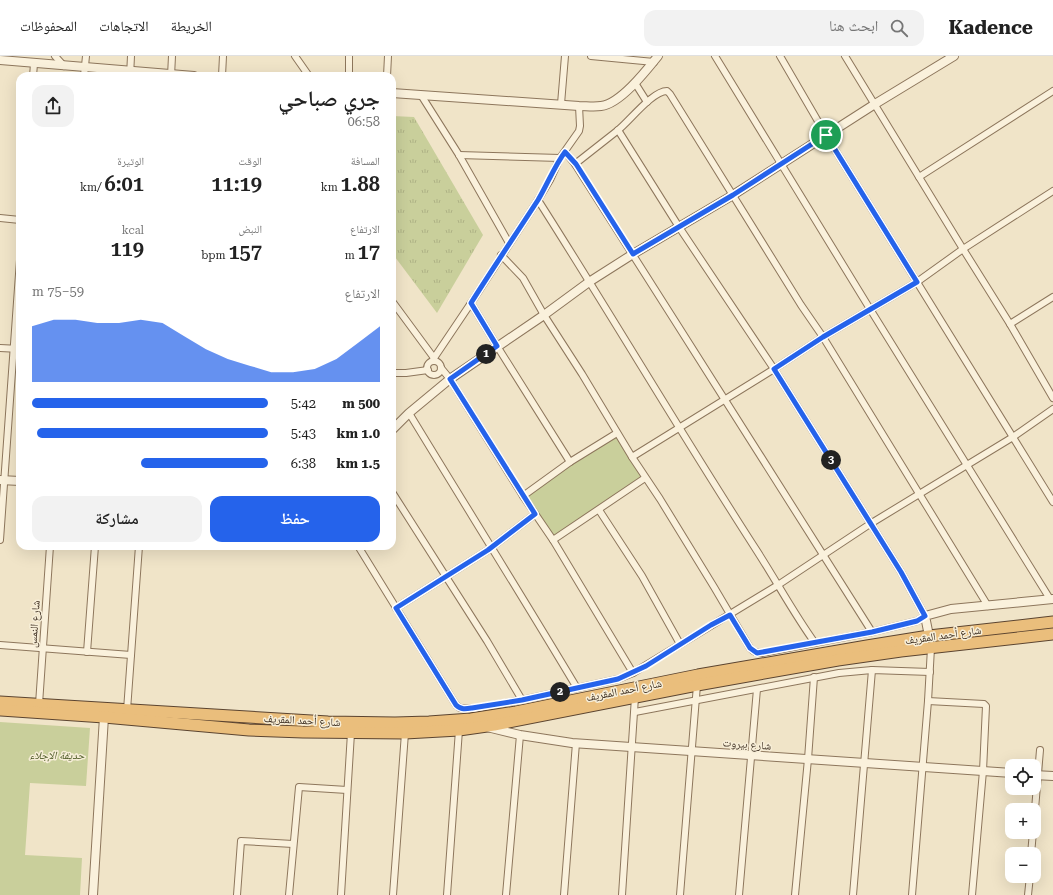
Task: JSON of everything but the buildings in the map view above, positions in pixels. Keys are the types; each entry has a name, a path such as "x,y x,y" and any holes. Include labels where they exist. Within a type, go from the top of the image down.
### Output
{"highway":[{"name":"شارع أحمد المقريف","path":"0,710 104,717 224,722 395,723 471,719 516,712 706,674 867,646 929,636 1053,622"},
{"name":"شارع أحمد المقريف","path":"0,702 127,710 224,722 280,731 351,734 459,730 838,660 901,651 1053,634"}],"street":[{"path":"55,56 64,66"},
{"path":"0,60 64,66 84,72 86,56"},
{"path":"130,72 132,56"},
{"path":"171,72 172,56"},
{"path":"222,56 222,72"},
{"path":"295,56 306,72"},
{"path":"349,56 349,72"},
{"path":"387,72 388,56"},
{"path":"562,104 565,56"},
{"path":"591,56 656,59"},
{"path":"501,256 523,278 544,315 573,359 645,478 660,498 750,648 757,653 872,632 917,621 925,616 951,609 1052,599 966,466 715,56"},
{"path":"780,56 826,135 1053,502"},
{"path":"845,56 1010,324 1053,398"},
{"path":"396,426 409,413 450,379 544,315 588,282 733,195 875,104 954,56"},
{"path":"396,93 579,106 602,106 609,104 621,96 635,83 656,59"},
{"path":"34,64 34,72"},
{"path":"635,83 647,102"},
{"path":"576,164 618,130 647,102 661,92 667,91 670,94 801,305 823,337 988,606"},
{"path":"919,177 1053,91"},
{"path":"421,95 459,154 509,243"},
{"path":"428,370 428,364 433,359 471,303 538,200 550,180 560,158 579,131 579,106"},
{"path":"618,130 679,227 774,369 901,572 925,616 929,636"},
{"path":"565,152 576,164 872,632"},
{"path":"459,154 560,158"},
{"path":"632,457 823,337 917,282 963,248 1053,191"},
{"path":"538,200 678,428 815,643"},
{"path":"0,218 16,220"},
{"path":"1010,324 1053,297"},
{"path":"471,303 570,462"},
{"path":"396,307 433,359 439,363 450,379 523,496 553,540 633,673"},
{"path":"0,348 16,349"},
{"path":"0,540 2,480 16,358"},
{"path":"396,373 428,370 430,373 435,374 438,373 441,368"},
{"path":"360,550 456,705 460,708 466,709 522,700 618,679 633,673 778,585 870,524 1013,437 1053,409"},
{"path":"409,413 491,548 514,582 577,688"},
{"path":"523,496 570,462 617,433"},
{"path":"553,540 645,478"},
{"path":"2,480 16,481"},
{"path":"396,498 487,641 522,700"},
{"path":"599,510 642,576 680,644"},
{"path":"396,608 491,548 535,514"},
{"name":"شارع النمس","path":"39,704 50,550"},
{"path":"87,652 95,550"},
{"path":"127,710 139,550"},
{"path":"0,645 131,655"},
{"path":"912,895 923,768 931,648"},
{"path":"635,712 839,673 872,670 930,672"},
{"path":"853,895 872,670"},
{"path":"795,895 814,677"},
{"path":"680,895 697,685"},
{"path":"739,895 752,755 756,689"},
{"path":"622,895 633,748 635,697"},
{"path":"928,701 984,704 986,706 983,771 972,895"},
{"path":"93,895 104,717"},
{"name":"شارع بيروت","path":"483,726 520,735 576,743 1005,773"},
{"path":"447,895 459,730"},
{"path":"393,895 405,733"},
{"path":"341,895 351,734"},
{"path":"506,895 520,735"},
{"path":"564,895 576,743"},
{"path":"1039,759 1040,750"},
{"path":"1041,775 1053,776"},
{"path":"289,895 299,786 348,790"},
{"path":"237,895 241,841 293,844"},
{"path":"1028,895 1029,883"}],"green space":[{"path":"396,116 414,117 483,235 437,313 396,258"},
{"path":"617,434 645,478 553,540 523,496"},
{"name":"حديقة الإجلاء","path":"0,722 90,728 86,786 30,783 25,855 82,858 80,895 0,895"}],"route":[{"path":"826,135 917,282 823,337 774,369 901,572 925,616 917,621 872,632 757,653 750,648 730,615 711,625 646,666 618,679 522,700 466,709 460,708 456,705 396,608 488,550 535,514 450,379 497,346 471,303 538,200 550,180 560,158 565,152 576,164 633,254 733,195 826,135"}]}
